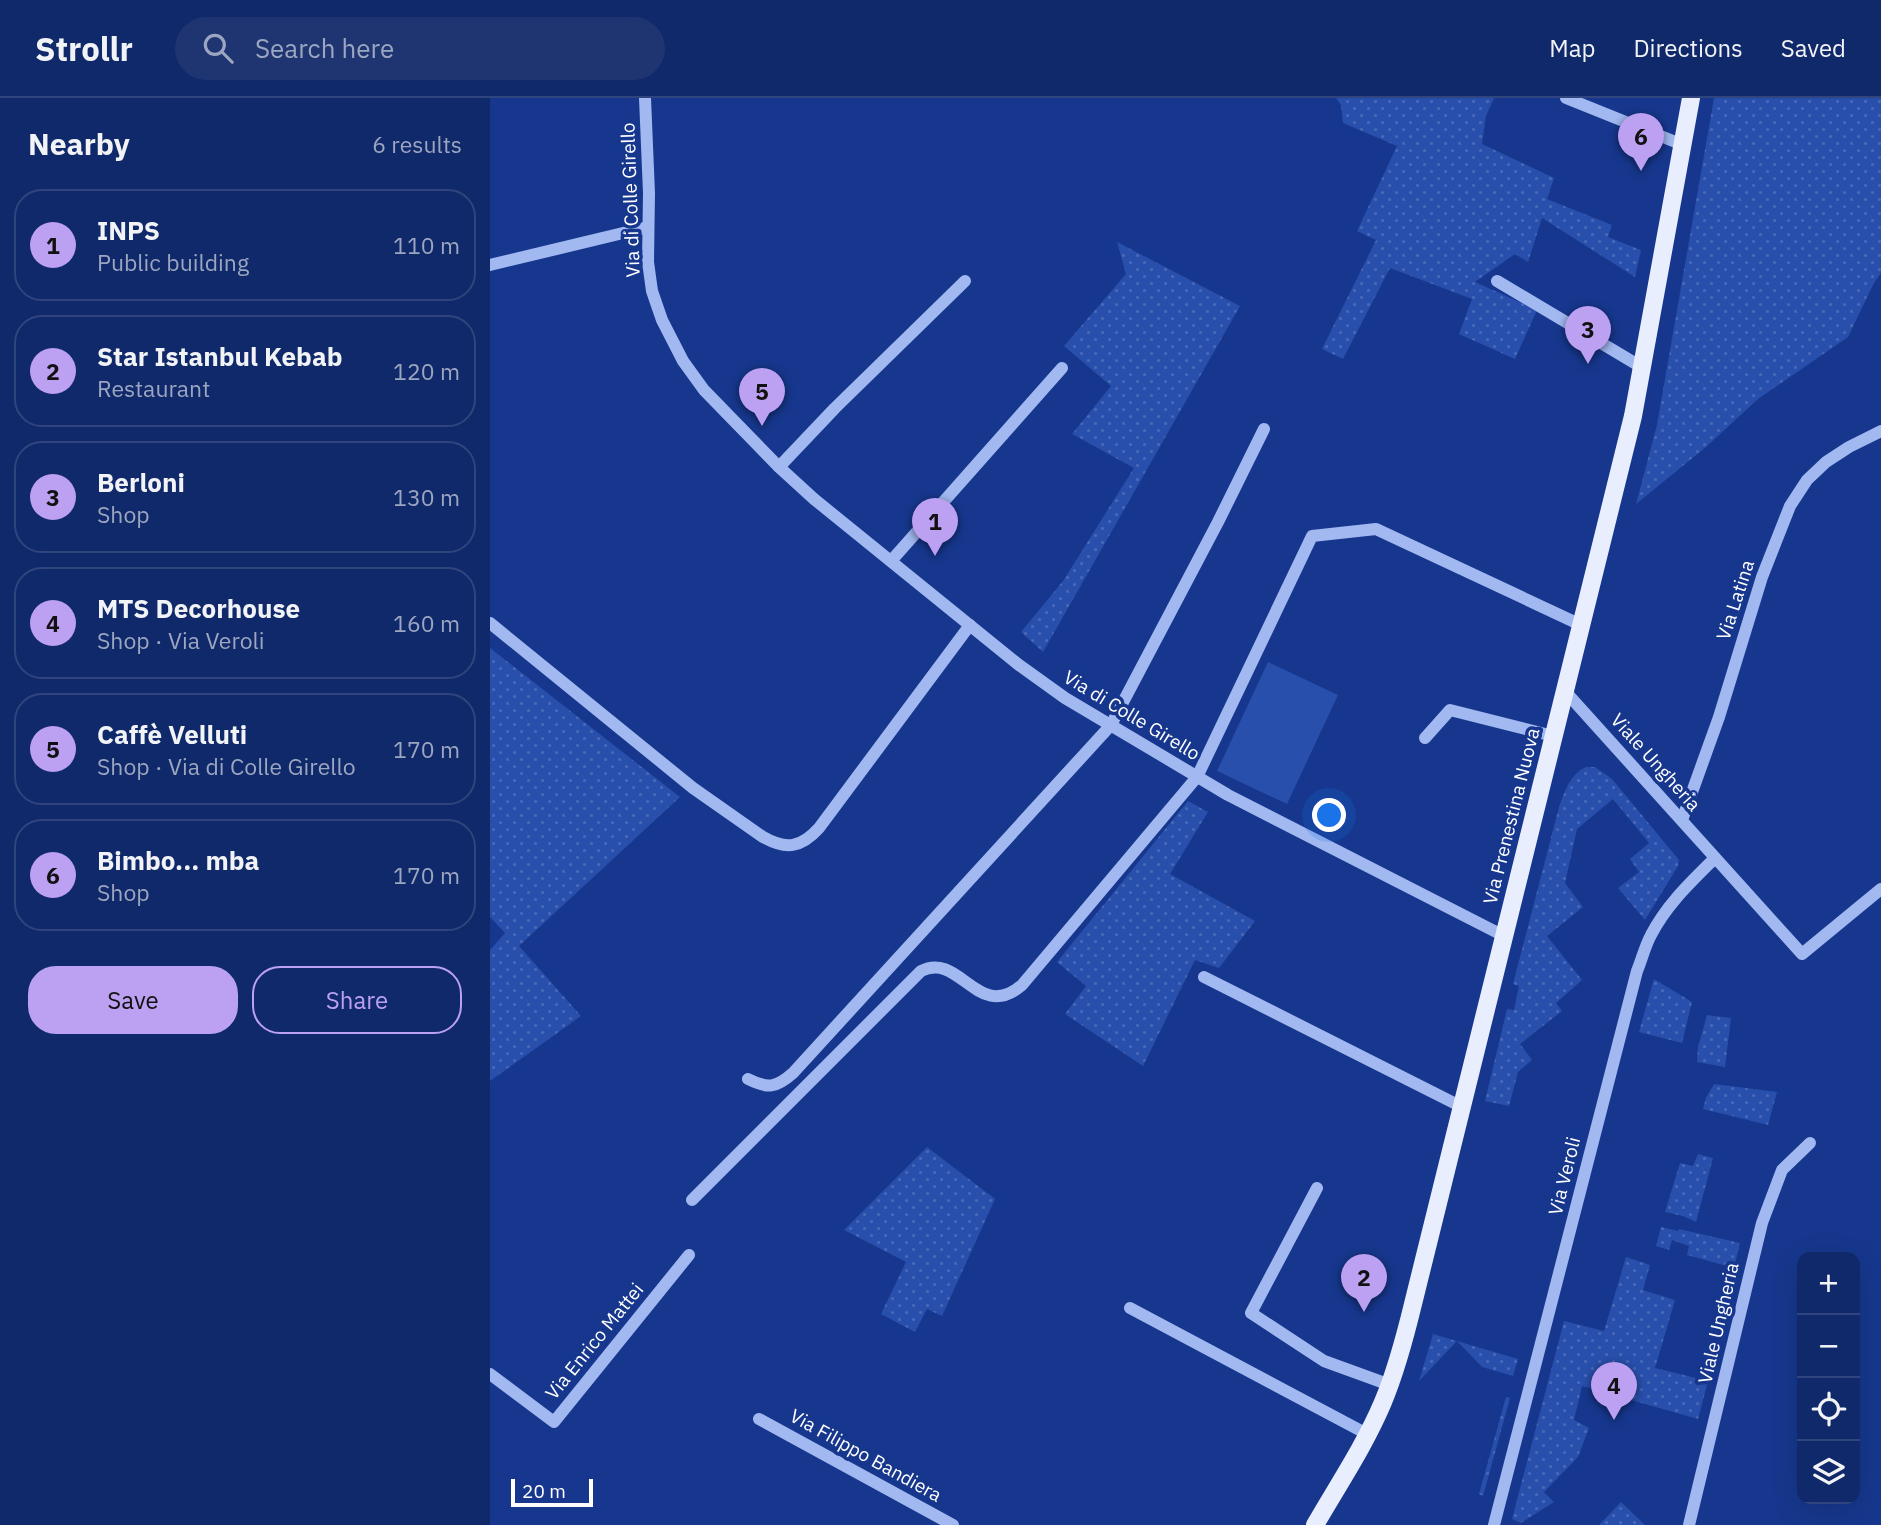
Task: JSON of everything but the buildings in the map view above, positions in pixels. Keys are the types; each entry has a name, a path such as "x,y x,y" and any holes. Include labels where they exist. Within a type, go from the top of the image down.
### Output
{"main road":[{"name":"Via Prenestina Nuova","path":"1315,1525 1367,1434 1390,1385 1413,1304 1622,460 1643,368 1691,98"}],"street":[{"name":"Via di Colle Girello","path":"645,98 649,158 648,262 652,291 662,320 675,347 698,382 779,467 814,499 1046,685 1196,777 1267,816 1504,936"},
{"path":"1566,98 1683,145"},
{"path":"490,265 648,227"},
{"path":"779,467 821,422 965,281"},
{"path":"1497,281 1643,368"},
{"path":"891,561 1062,368"},
{"path":"748,1079 761,1086 770,1087 780,1084 793,1073 1111,725 1264,429"},
{"name":"Via Latina","path":"1682,820 1719,716 1762,577 1790,506 1807,480 1826,462 1881,431"},
{"path":"692,1200 921,971 935,967 943,969 980,992 995,997 1002,997 1015,990 1196,777 1312,536 1376,528 1581,625"},
{"path":"490,623 693,788 763,837 787,846 807,839 819,828 970,625"},
{"name":"Viale Ungheria","path":"1564,690 1802,954 1881,890"},
{"path":"1426,738 1450,710 1553,736"},
{"name":"Via Veroli","path":"1493,1525 1637,971 1649,938 1661,916 1715,858"},
{"path":"1204,976 1462,1107"},
{"name":"Viale Ungheria","path":"1689,1525 1762,1223 1783,1170 1810,1143"},
{"path":"1317,1188 1251,1313 1324,1361 1390,1385"},
{"name":"Via Enrico Mattei","path":"490,1374 554,1422 689,1255"},
{"path":"1130,1308 1367,1434"},
{"name":"Via Filippo Bandiera","path":"760,1419 953,1525"}],"shaded area":[{"path":"1336,98 1494,98 1486,116 1482,144 1554,178 1547,199 1612,225 1608,237 1641,250 1635,277 1542,218 1528,262 1515,254 1475,282 1537,310 1515,359 1459,334 1472,299 1390,268 1343,359 1322,349 1376,240 1357,231 1397,146 1343,123 1341,105"},
{"path":"1714,98 1881,98 1881,273 1848,337 1758,399 1706,447 1636,504 1657,425"},
{"path":"1117,242 1240,306 1043,652 1021,632 1063,581 1134,468 1072,434 1111,386 1064,346 1126,274"},
{"path":"490,648 680,797 519,946 581,1016 490,1081 490,950 505,933 490,917"},
{"path":"1268,662 1338,695 1287,804 1217,771"},
{"path":"1586,767 1595,767 1612,779 1679,860 1678,866 1645,920 1618,888 1639,872 1630,859 1649,843 1613,799 1577,829 1565,883 1583,907 1547,936 1582,980 1556,1003 1562,1011 1520,1044 1532,1060 1518,1072 1509,1106 1485,1101 1507,1009 1514,1010 1519,986 1513,984 1559,807 1572,779"},
{"path":"1188,801 1208,812 1170,874 1255,921 1219,968 1195,960 1143,1066 1065,1014 1086,986 1057,962"},
{"path":"1654,979 1692,1002 1682,1043 1639,1032"},
{"path":"1707,1015 1731,1018 1725,1067 1697,1062 1698,1047"},
{"path":"1714,1084 1777,1092 1768,1125 1703,1109"},
{"path":"927,1147 995,1199 942,1316 927,1309 915,1332 881,1314 906,1262 844,1230"},
{"path":"1698,1154 1713,1158 1696,1222 1665,1212 1680,1163 1693,1166"},
{"path":"1661,1227 1740,1243 1734,1268 1687,1255 1689,1246 1672,1240 1669,1250 1656,1246"},
{"path":"1626,1257 1650,1265 1643,1290 1675,1300 1655,1368 1708,1381 1698,1419 1582,1386 1574,1420 1589,1428 1578,1457 1544,1492 1554,1502 1521,1523 1512,1519 1564,1321 1604,1331"},
{"path":"1433,1334 1457,1341 1419,1381"},
{"path":"1457,1341 1518,1359 1513,1376 1482,1367"},
{"path":"1506,1397 1510,1398 1483,1496 1479,1494"},
{"path":"1621,1502 1645,1525 1599,1525"}],"place":[{"name":"Bimbo... mba","path":"1641,171"},
{"name":"Berloni","path":"1588,364"},
{"name":"Caffè Velluti","path":"762,426"},
{"name":"INPS","path":"935,556"},
{"name":"Star Istanbul Kebab","path":"1364,1312"},
{"name":"MTS Decorhouse","path":"1614,1420"}]}
